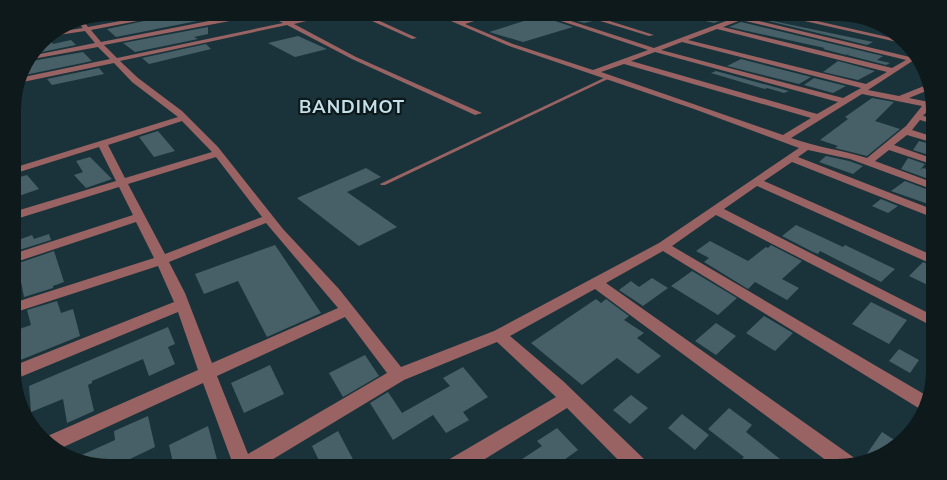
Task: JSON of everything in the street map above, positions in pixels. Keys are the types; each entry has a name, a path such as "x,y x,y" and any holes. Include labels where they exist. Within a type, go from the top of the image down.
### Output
{"street":[{"path":"84,26 124,21"},
{"path":"38,56 223,21"},
{"path":"285,21 354,58 478,113"},
{"path":"27,79 298,21"},
{"path":"375,21 414,38"},
{"path":"452,21 511,46 806,146 818,147 868,162 926,184"},
{"path":"458,24 468,21"},
{"path":"564,21 654,50 845,101"},
{"path":"604,21 651,35"},
{"path":"592,73 734,21"},
{"path":"749,21 909,57"},
{"path":"807,21 893,40"},
{"path":"191,22 199,26"},
{"path":"84,26 99,44 145,89 184,118 218,152 269,218 348,310 398,376"},
{"path":"718,27 893,71"},
{"path":"682,40 900,99 926,104"},
{"path":"623,61 818,117"},
{"path":"785,138 893,71 912,62"},
{"path":"900,99 923,89"},
{"path":"868,162 906,131 926,110"},
{"path":"918,117 926,120"},
{"path":"21,168 184,118"},
{"path":"906,131 926,137"},
{"path":"102,143 182,304 206,373 240,459"},
{"path":"257,459 398,376 499,335 663,246 806,146"},
{"path":"887,146 926,159"},
{"path":"21,214 218,152"},
{"path":"789,157 926,211"},
{"path":"757,182 926,257"},
{"path":"716,210 926,318"},
{"path":"21,256 139,217"},
{"path":"21,305 161,260 269,218"},
{"path":"663,246 920,401"},
{"path":"596,283 839,459"},
{"path":"21,370 182,304"},
{"path":"56,441 348,310"},
{"path":"499,335 569,398 630,459"},
{"path":"468,459 569,398"}],"lane":[{"path":"383,184 608,78"}],"building":[{"path":"144,21 197,21 116,37 107,29"},
{"path":"524,21 555,21 573,27 523,42 489,32"},
{"path":"768,21 873,42 867,45"},
{"path":"741,22 883,56 877,60 890,63 886,65 847,55 850,53 846,55 823,49 825,48 729,27"},
{"path":"208,27 208,34 194,37 198,39 135,52 123,43"},
{"path":"298,36 327,49 295,57 268,43"},
{"path":"71,40 76,45 42,52 52,42 53,44"},
{"path":"206,44 211,49 149,64 142,58"},
{"path":"83,52 92,61 28,74 36,60"},
{"path":"741,59 811,77 799,84 727,66"},
{"path":"838,61 875,71 858,80 823,72"},
{"path":"99,68 104,74 52,85 47,79"},
{"path":"716,71 789,91 784,93 765,89 711,73"},
{"path":"814,78 846,86 833,93 804,85"},
{"path":"872,98 894,102 875,121 900,129 867,156 835,148 838,146 820,140 848,119 845,117"},
{"path":"158,131 175,151 154,157 139,137"},
{"path":"919,141 926,143 926,154 913,150"},
{"path":"826,156 863,166 853,174 819,162"},
{"path":"90,157 112,179 86,188 74,175 83,172 76,161"},
{"path":"908,158 925,164 920,170 926,169 926,178 901,169"},
{"path":"366,168 381,177 347,192 397,227 359,246 297,198"},
{"path":"27,175 39,189 21,195 21,177"},
{"path":"905,181 926,189 926,203 891,191"},
{"path":"881,199 898,206 888,213 872,206"},
{"path":"796,225 843,247 845,245 895,269 881,282 820,251 818,254 782,236"},
{"path":"49,234 51,240 21,249 21,239 32,235 34,239"},
{"path":"710,241 748,261 771,245 802,261 782,279 799,288 787,300 755,282 748,289 704,262 709,258 696,251"},
{"path":"275,245 321,313 267,337 238,281 204,294 195,274"},
{"path":"54,251 64,282 53,286 53,288 24,297 21,282 21,262"},
{"path":"923,262 926,263 926,284 909,276"},
{"path":"692,271 737,298 718,315 671,286"},
{"path":"652,278 668,288 643,306 619,290 631,281 639,287"},
{"path":"596,299 601,303 606,299 629,316 624,320 644,333 637,338 661,356 638,374 617,358 582,385 531,343"},
{"path":"57,301 61,313 73,309 80,336 21,360 21,328 31,325 27,310"},
{"path":"871,302 907,320 889,344 852,324"},
{"path":"764,316 793,333 775,351 746,333"},
{"path":"716,323 736,336 716,355 695,341"},
{"path":"168,327 175,344 168,347 175,364 149,376 143,359 92,381 88,385 94,411 67,423 63,399 31,412 29,386"},
{"path":"899,349 919,360 910,373 889,361"},
{"path":"365,355 379,376 343,397 329,373"},
{"path":"270,365 284,394 244,413 231,383"},
{"path":"463,367 488,397 463,412 469,420 446,433 433,415 393,440 370,403 388,392 402,413 450,386 443,378"},
{"path":"631,395 648,408 630,424 613,410"},
{"path":"729,408 752,425 746,432 780,459 742,459 744,457 708,429"},
{"path":"682,414 709,435 695,450 668,428"},
{"path":"148,416 155,447 130,459 97,458 83,455 115,440 114,431"},
{"path":"208,426 217,459 172,459 169,445"},
{"path":"557,428 578,450 565,459 522,459 542,446 537,441"},
{"path":"338,431 353,459 318,459 312,446"},
{"path":"882,432 893,439 877,450 867,454"}],"district":[{"name":"BANDIMOT","path":"352,107"}]}
